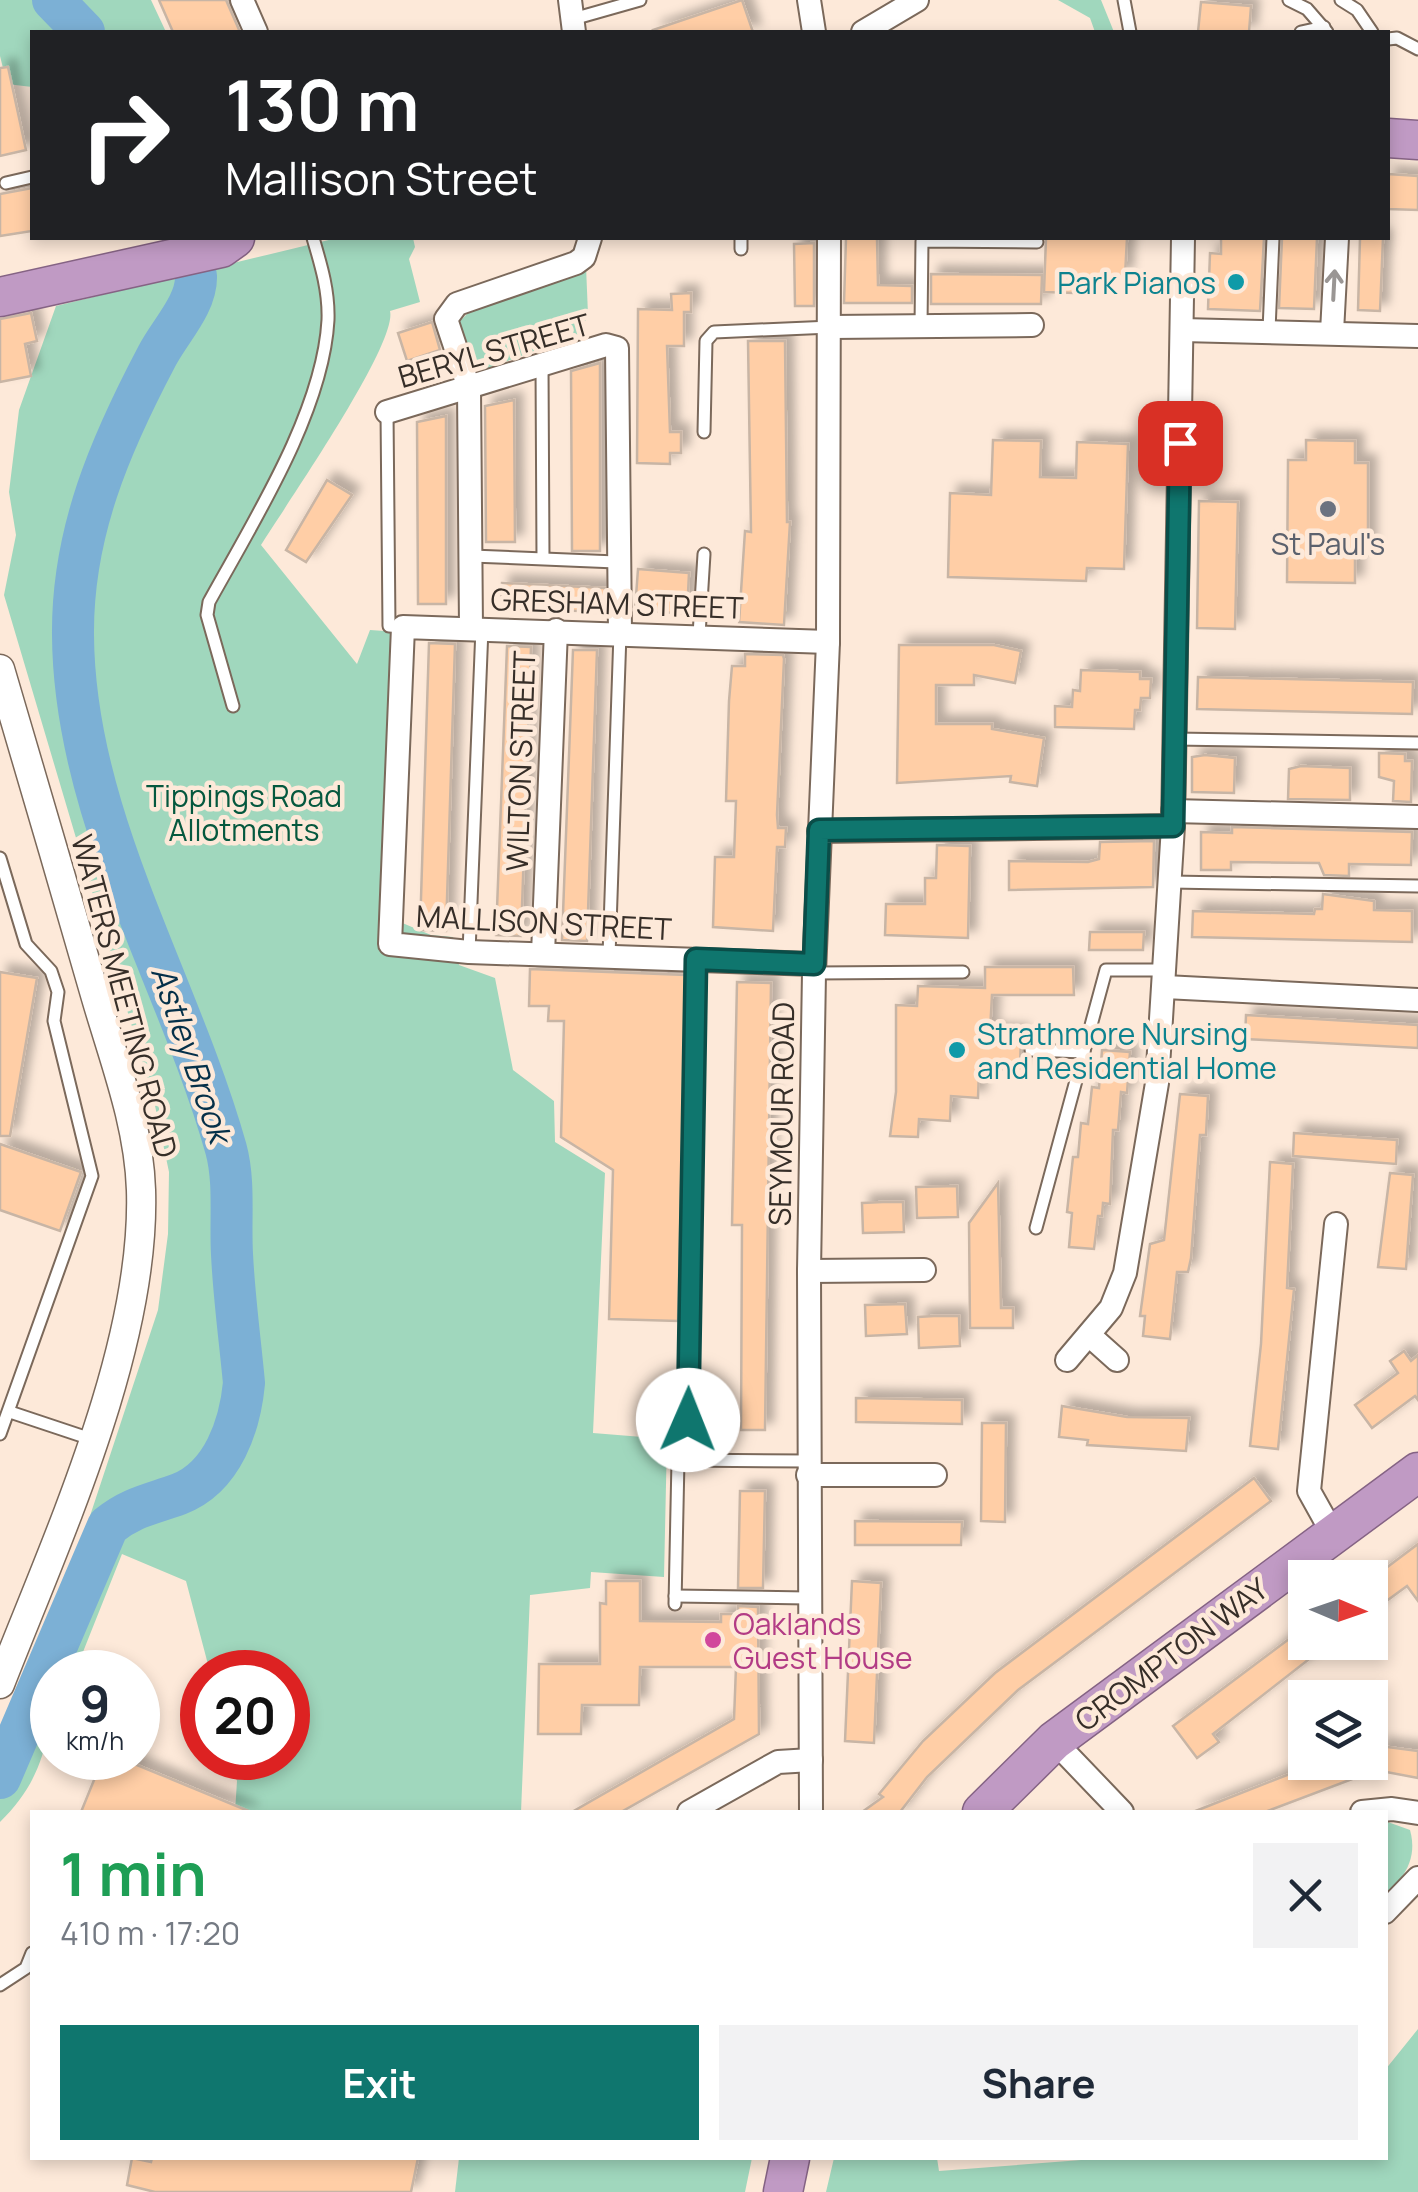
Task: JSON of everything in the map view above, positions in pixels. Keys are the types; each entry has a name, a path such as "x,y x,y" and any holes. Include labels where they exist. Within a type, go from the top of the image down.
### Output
{"highway":[{"path":"1390,138 1418,140"},
{"path":"0,270 155,240"},
{"path":"0,297 220,248 232,240"},
{"name":"CROMPTON WAY","path":"984,1810 1054,1742 1418,1473"},
{"path":"783,2192 790,2160"}],"street":[{"path":"242,0 255,30"},
{"path":"809,0 814,30"},
{"path":"866,30 917,0"},
{"path":"477,628 470,388 446,326 449,312 456,304 576,263 584,257 589,240"},
{"name":"SEYMOUR ROAD","path":"810,1810 809,1271 814,968 828,642 830,240"},
{"path":"1067,1360 1111,1308 1125,1273 1158,1083 1173,819 1183,240"},
{"path":"1332,332 1337,240"},
{"path":"831,327 1032,325"},
{"path":"1182,330 1418,336"},
{"name":"BERYL STREET","path":"387,412 606,345 617,348 616,562"},
{"path":"616,562 621,562 620,632"},
{"name":"GRESHAM STREET","path":"403,626 828,642"},
{"name":"MALLISON STREET","path":"403,626 390,944 470,952 696,959 814,968"},
{"name":"WILTON STREET","path":"543,954 556,630"},
{"name":"WATERS MEETING ROAD","path":"0,670 139,1158 141,1220 134,1289 92,1439 0,1684"},
{"path":"819,830 1418,816"},
{"path":"1166,978 1418,1000"},
{"path":"1332,1534 1309,1491 1336,1224"},
{"path":"809,1271 924,1270"},
{"path":"1089,1335 1117,1360"},
{"path":"808,1468 935,1475"},
{"path":"1054,1742 1120,1810"},
{"path":"693,1810 778,1762 810,1760"},
{"path":"1382,1810 1418,1813"},
{"path":"1388,1909 1418,1878"}],"lane":[{"path":"572,17 640,0"},
{"path":"1124,0 1130,30"},
{"path":"1289,0 1307,9 1326,30"},
{"path":"1341,0 1357,10 1371,30"},
{"path":"1390,39 1398,38 1418,49"},
{"path":"6,183 30,177"},
{"path":"232,706 208,615 210,602 285,464 323,354 328,320 326,280 314,240"},
{"path":"1269,330 1272,240"},
{"path":"921,326 922,241 1037,242"},
{"path":"704,432 706,341 714,332 831,327"},
{"path":"542,365 543,558"},
{"path":"387,412 388,626 403,626"},
{"path":"699,635 704,554"},
{"path":"472,556 616,562"},
{"path":"470,952 477,628"},
{"path":"610,956 620,632"},
{"path":"1175,739 1418,743"},
{"path":"0,858 26,944 50,971 58,992 54,1021 92,1176 0,1434"},
{"path":"1171,882 1418,886"},
{"path":"696,959 688,1420 678,1460 675,1600 807,1598"},
{"path":"814,968 963,972"},
{"path":"1036,1228 1106,970 1166,978"},
{"path":"1031,1050 1084,1052"},
{"path":"10,1412 92,1439"},
{"path":"678,1460 808,1468"},
{"path":"0,1985 26,1968 30,1959"},
{"path":"790,2160 794,2192"}],"green space":[{"path":"0,0 151,0 165,30 30,30 30,87 7,84 0,56"},
{"path":"1058,0 1101,0 1113,30 1094,30 1090,18"},
{"name":"Tippings Road Allotments","path":"329,240 413,240 415,247 409,259 420,302 390,311 388,329 359,390 261,545 357,664 370,630 413,633 400,922 431,935 453,937 459,965 495,978 513,1070 554,1101 555,1142 605,1173 593,1433 667,1439 664,1577 591,1572 590,1588 530,1595 521,1810 235,1810 237,1780 310,1780 310,1650 204,1650 186,1581 122,1554 84,1650 42,1650 53,1628 158,1310 168,1234 169,1172 154,1101 4,595 16,535 9,492 19,410 56,306"},
{"path":"586,266 588,315 579,334 475,373 459,322 474,307"},
{"path":"30,1674 32,1780 0,1822 0,1735"},
{"path":"1388,1822 1410,1830 1411,1859 1388,1893"},
{"path":"1418,2029 1418,2192 826,2192 834,2160 937,2160 939,2171 1081,2160 1388,2160 1388,2066"},
{"path":"459,2160 752,2160 745,2192 455,2192"}],"building":[{"path":"159,0 226,0 239,30 172,30"},
{"path":"742,0 752,30 653,30"},
{"path":"1201,2 1251,6 1249,30 1198,30"},
{"path":"8,67 26,150 0,156 0,68"},
{"path":"1390,174 1418,176 1418,210 1390,209"},
{"path":"30,188 30,231 0,236 0,194"},
{"path":"846,240 877,240 878,285 912,286 912,303 844,303"},
{"path":"1046,240 1127,240 1125,276 1075,275 1074,293 1044,292"},
{"name":"Park Pianos","path":"1221,240 1264,240 1260,311 1208,309 1210,253 1221,254"},
{"path":"1282,240 1317,240 1314,309 1279,308"},
{"path":"1360,240 1383,240 1380,311 1358,310"},
{"path":"814,243 814,306 795,306 794,244"},
{"path":"931,274 1042,275 1041,304 931,304"},
{"path":"691,293 691,312 684,312 684,346 667,346 670,432 681,432 681,453 670,453 670,464 637,463 638,309 672,310 671,294"},
{"path":"31,313 37,341 25,344 31,376 0,382 0,319"},
{"path":"432,322 440,350 407,361 398,333"},
{"path":"748,341 785,341 790,522 784,625 739,622 745,531 751,532"},
{"path":"600,363 600,551 572,551 571,371"},
{"path":"514,400 515,542 486,542 485,406"},
{"path":"446,416 446,604 418,604 417,422"},
{"path":"993,440 1041,441 1040,477 1076,478 1077,442 1128,444 1124,569 1087,568 1086,581 948,577 950,493 991,495"},
{"name":"St Paul's","path":"1306,440 1355,441 1355,463 1368,463 1368,555 1355,555 1355,583 1287,582 1288,460 1306,460"},
{"path":"327,480 352,495 306,562 286,550"},
{"path":"1199,501 1238,502 1235,629 1197,628"},
{"path":"638,569 689,573 687,614 635,610"},
{"path":"502,583 605,588 605,612 501,608"},
{"path":"429,643 455,644 446,931 420,930"},
{"path":"899,645 994,645 1021,651 1015,683 974,675 974,685 936,685 936,724 992,724 992,729 1044,738 1037,786 1010,782 1011,776 897,783"},
{"path":"507,646 531,647 521,936 496,935"},
{"path":"573,650 597,650 587,941 562,940"},
{"path":"745,654 783,655 784,659 777,815 778,828 786,828 785,847 777,847 773,931 713,927 715,857 734,857 736,801 726,801 729,701 732,666 745,666"},
{"path":"1081,670 1140,672 1140,679 1151,679 1150,698 1141,698 1140,710 1135,710 1134,729 1055,727 1055,706 1072,707 1073,690 1080,691"},
{"path":"1198,677 1413,682 1412,714 1197,709"},
{"path":"1379,753 1405,754 1405,761 1412,761 1411,802 1393,801 1394,781 1379,777"},
{"path":"1192,757 1235,758 1234,793 1192,792"},
{"path":"1350,768 1350,800 1288,799 1289,769"},
{"path":"1232,827 1412,832 1411,865 1349,864 1349,876 1324,875 1319,863 1231,862 1231,870 1201,870 1201,832 1232,833"},
{"path":"1154,841 1153,887 1009,890 1009,861 1088,862 1099,859 1100,842"},
{"path":"937,845 970,846 968,938 885,935 886,904 925,904 925,878 936,878"},
{"path":"1323,894 1374,901 1374,910 1412,911 1412,942 1192,937 1193,911 1314,914 1315,909 1322,909"},
{"path":"1090,932 1144,932 1143,950 1089,950"},
{"path":"985,967 1073,967 1074,995 992,995 990,1031 1021,1033 1020,1068 979,1071 978,1098 951,1096 950,1121 919,1119 918,1137 890,1136 896,1092 896,1005 917,1006 918,986 985,988"},
{"path":"530,969 686,975 678,1321 609,1319 613,1170 561,1137 564,1021 548,1021 549,1006 529,1006"},
{"path":"0,972 37,978 10,1136 0,1136"},
{"path":"737,982 771,983 765,1430 741,1430 742,1225 732,1225"},
{"path":"1246,1015 1418,1025 1418,1048 1245,1039"},
{"path":"1102,1050 1130,1052 1127,1093 1121,1092 1118,1130 1113,1130 1110,1204 1103,1203 1102,1216 1098,1216 1094,1249 1069,1247 1072,1213 1067,1212 1073,1157 1078,1157 1081,1123 1088,1124 1092,1087 1099,1088"},
{"path":"1180,1094 1208,1096 1206,1135 1200,1135 1191,1258 1188,1272 1177,1272 1170,1339 1143,1336 1145,1316 1140,1316 1150,1244 1164,1240"},
{"path":"1294,1133 1397,1140 1396,1164 1293,1156"},
{"path":"0,1144 81,1172 60,1231 0,1210"},
{"path":"1270,1162 1293,1164 1287,1288 1294,1289 1278,1449 1250,1446 1261,1344"},
{"path":"1390,1173 1413,1175 1406,1269 1378,1267"},
{"path":"998,1183 1001,1308 1013,1308 1013,1328 970,1328 969,1223"},
{"path":"957,1186 958,1217 917,1218 916,1187"},
{"path":"903,1202 904,1232 863,1233 862,1203"},
{"path":"905,1304 907,1334 866,1336 865,1305"},
{"path":"959,1316 960,1346 919,1348 918,1317"},
{"path":"1404,1351 1411,1361 1418,1355 1418,1400 1415,1396 1372,1428 1355,1405 1398,1373 1390,1361"},
{"path":"856,1398 962,1400 962,1424 856,1422"},
{"path":"1062,1406 1127,1417 1189,1418 1186,1451 1087,1445 1088,1440 1059,1437"},
{"path":"982,1423 1006,1423 1005,1522 981,1521"},
{"path":"1254,1478 1271,1501 1018,1690 927,1777 902,1810 865,1810 883,1797 879,1794 923,1741 995,1673"},
{"path":"740,1491 765,1491 763,1588 738,1588"},
{"path":"855,1521 962,1522 961,1545 855,1545"},
{"path":"1418,1544 1418,1601 1407,1586 1388,1600 1388,1566"},
{"path":"606,1581 640,1581 640,1621 721,1622 721,1614 738,1614 738,1606 758,1607 759,1734 625,1810 575,1810 734,1719 736,1667 640,1667 639,1705 582,1705 581,1734 538,1734 539,1664 600,1664 600,1603 606,1604"},
{"path":"852,1581 881,1583 874,1743 845,1741"},
{"path":"1288,1640 1288,1660 1308,1660 1213,1734 1219,1742 1197,1758 1173,1726"},
{"path":"1388,1747 1418,1751 1418,1778 1388,1772"},
{"path":"160,1774 246,1810 82,1810 94,1780 160,1780"},
{"path":"1288,1775 1288,1780 1350,1780 1270,1810 1198,1810"},
{"path":"132,2160 418,2160 411,2192 155,2192 127,2185"}],"waterway":[{"name":"Astley Brook","path":"53,0 82,30"},
{"name":"Astley Brook","path":"0,1778 108,1526 133,1510 179,1494 207,1475 227,1448 244,1383 226,1149 206,1086 109,832 78,702 73,635 79,561 97,491 140,389 188,307 196,276"}],"place":[{"name":"Park Pianos","path":"1236,282"},
{"name":"St Paul's","path":"1328,509"},
{"name":"Strathmore Nursing and Residential Home","path":"957,1050"},
{"name":"Oaklands Guest House","path":"713,1640"}],"route":[{"path":"688,1420 696,959 814,964 819,830 1173,826 1180,443"}]}
